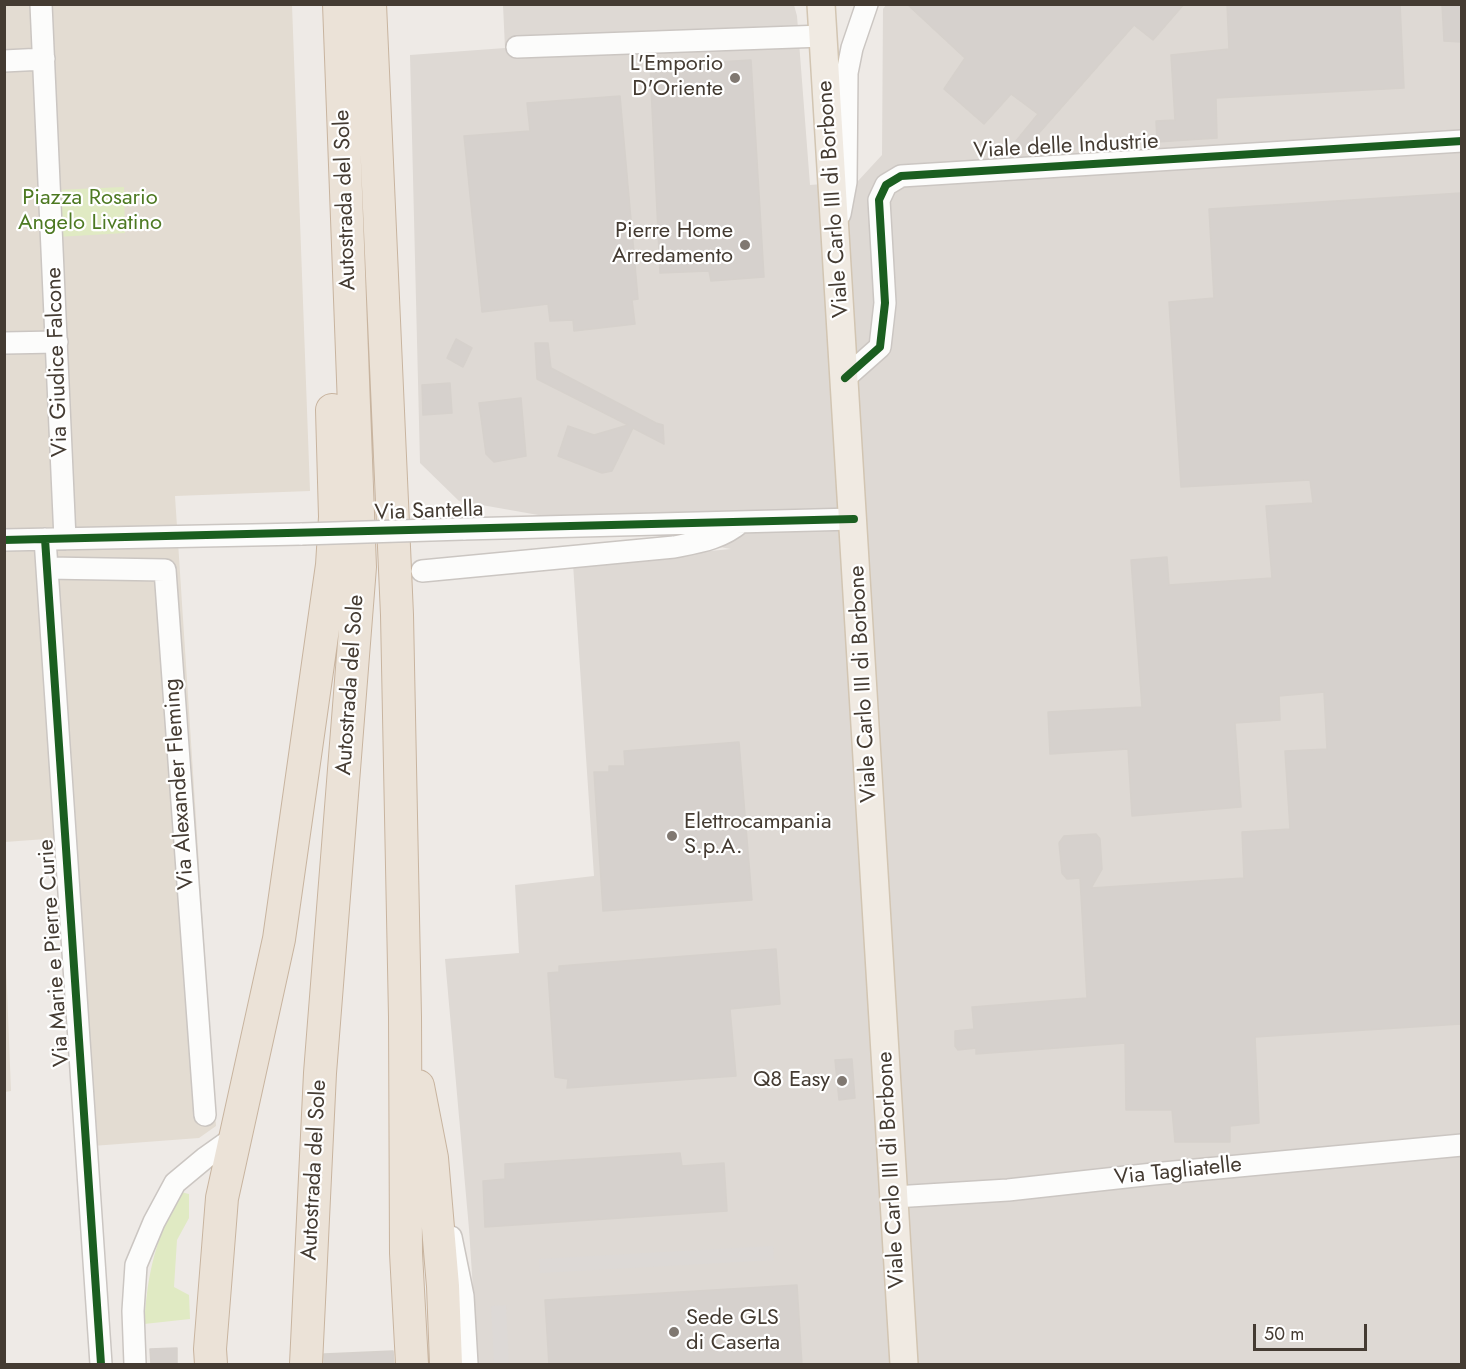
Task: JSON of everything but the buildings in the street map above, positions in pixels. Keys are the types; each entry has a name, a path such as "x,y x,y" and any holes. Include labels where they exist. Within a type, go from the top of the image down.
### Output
{"highway":[{"name":"Autostrada del Sole","path":"306,1365 320,1073 360,567 339,4"},
{"name":"Autostrada del Sole","path":"370,4 397,615 405,1017 406,1253 412,1365"},
{"path":"211,1365 210,1349 222,1198 279,939 332,564 335,517 332,336 335,272 345,194"},
{"path":"405,1017 432,1158 446,1365"}],"main road":[{"name":"Viale Carlo III di Borbone","path":"822,17 904,1365"}],"street":[{"name":"Via Giudice Falcone","path":"41,4 57,342 55,539"},
{"path":"836,235 846,182 847,73 852,48 867,4"},
{"path":"518,47 822,17"},
{"path":"4,61 44,59"},
{"name":"Viale delle Industrie","path":"844,378 880,347 885,303 879,200 886,185 901,176 1461,141"},
{"path":"4,343 57,342"},
{"name":"Via Santella","path":"4,540 854,519"},
{"path":"422,570 674,547 713,539 729,532 741,522"},
{"name":"Via Marie e Pierre Curie","path":"55,539 47,568 101,1364"},
{"name":"Via Alexander Fleming","path":"47,568 165,570 205,1115"},
{"path":"135,1365 133,1311 136,1265 154,1222 175,1183 236,1136"},
{"name":"Via Tagliatelle","path":"894,1197 1008,1190 1461,1145"},
{"path":"432,1158 463,1296 467,1365"},
{"path":"94,1365 101,1364"}],"shaded area":[{"path":"5,5 292,5 310,491 175,496 216,1126 199,1138 79,1147 59,838 5,842"},
{"path":"503,5 794,5 797,16 810,185 858,181 882,155 883,9 886,5 1461,5 1461,1364 478,1364 469,1229 445,959 519,953 515,885 594,876 573,564 731,549 459,501 420,463 410,55 505,48"},
{"path":"4,914 11,1091 5,1092 4,1092"},
{"path":"773,1246 774,1260 540,1273 539,1259"},
{"path":"506,1305 509,1364 494,1364 491,1306"}],"green space":[{"name":"Piazza Rosario Angelo Livatino","path":"124,187 125,233 57,237 56,190"},
{"path":"181,1192 189,1194 189,1218 177,1240 174,1287 189,1295 190,1319 144,1324 154,1256 165,1225"}],"cycle path":[{"path":"845,378 880,347 885,303 879,200 886,185 901,176 1462,141"},
{"path":"4,540 854,519"},
{"path":"45,539 101,1364"}],"place":[{"name":"L'Emporio D'Oriente","path":"735,78"},
{"name":"Pierre Home Arredamento","path":"745,245"},
{"name":"Elettrocampania S.p.A.","path":"672,836"},
{"name":"Q8 Easy","path":"842,1081"},
{"name":"Sede GLS di Caserta","path":"674,1332"}]}
